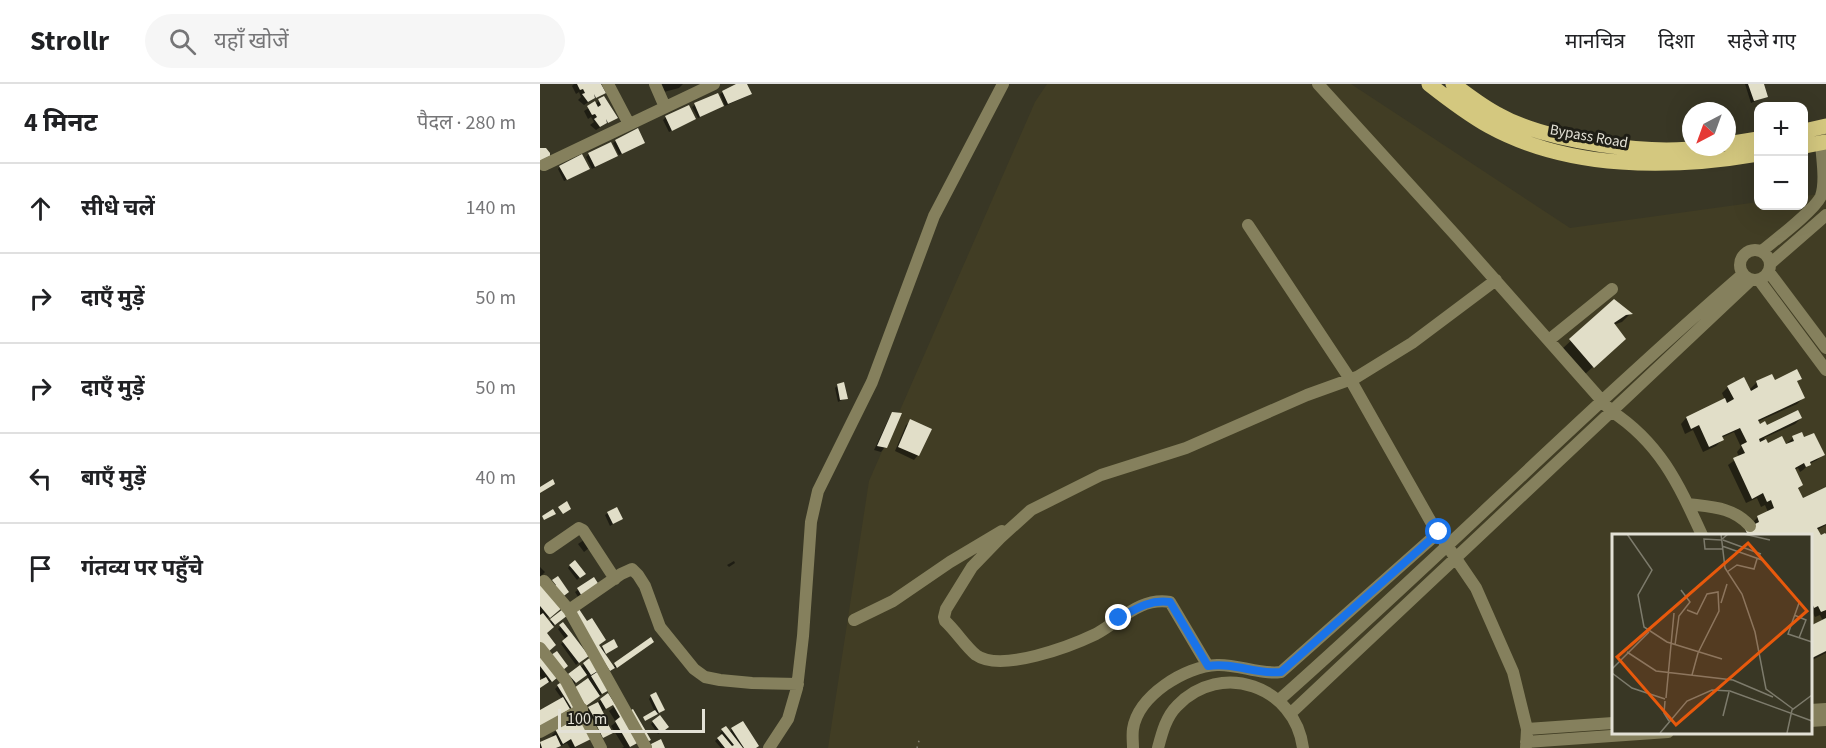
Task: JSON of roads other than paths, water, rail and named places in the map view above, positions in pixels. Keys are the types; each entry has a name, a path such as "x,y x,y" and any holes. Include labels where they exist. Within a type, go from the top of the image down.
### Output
{"main road":[{"name":"Bypass Road","path":"1429,84 1490,126 1534,144 1568,154 1604,160 1649,163 1754,154"},
{"name":"Bypass Road","path":"1453,84 1500,116 1533,130 1583,142 1647,149 1682,149"},
{"path":"1808,130 1826,126"},
{"path":"1736,143 1754,140"},
{"path":"1808,145 1824,143"}],"street":[{"path":"608,84 629,124"},
{"path":"655,84 665,107"},
{"path":"544,165 714,84"},
{"path":"769,748 788,719 798,684 812,522 818,491 872,382 934,216 1003,84"},
{"path":"1318,84 1496,279 1607,406 1653,445 1688,504 1702,534"},
{"path":"1762,251 1808,211 1821,196 1824,143"},
{"path":"1291,713 1456,557 1607,406 1648,358 1751,278 1770,268 1822,219 1808,211"},
{"path":"1248,225 1350,379 1439,532 1476,588 1513,672 1526,739"},
{"path":"1826,348 1770,268 1766,254 1752,250 1744,255 1740,264 1826,370"},
{"path":"1279,700 1353,634 1447,544 1607,406 1656,369 1751,278"},
{"path":"1208,666 1170,602 1148,603 1097,633 1068,646 1016,661 999,661 977,656 945,621 944,616 972,567 1031,510 1101,475 1186,448 1357,377 1412,343 1496,279"},
{"path":"1549,340 1612,289"},
{"path":"1648,358 1656,369"},
{"path":"1688,504 1722,508 1741,517 1750,526"},
{"path":"854,620 893,601 992,536 1012,527"},
{"path":"550,548 579,528 590,538 615,579"},
{"path":"1133,748 1133,728 1150,697 1169,683 1197,668 1217,665 1272,674 1281,672 1439,532"},
{"path":"568,610 632,569 645,586 660,627 694,669 705,677 752,683 798,684"},
{"path":"544,581 568,610 646,748"},
{"path":"540,648 566,681 601,748"},
{"path":"1158,748 1163,727 1176,707 1194,692 1215,684 1237,682 1258,687 1279,700 1291,713 1302,734 1303,748"},
{"path":"540,732 582,709"},
{"path":"1811,710 1826,709"},
{"path":"1811,721 1826,720"},
{"path":"1526,739 1612,723"},
{"path":"1526,739 1648,733"}]}
